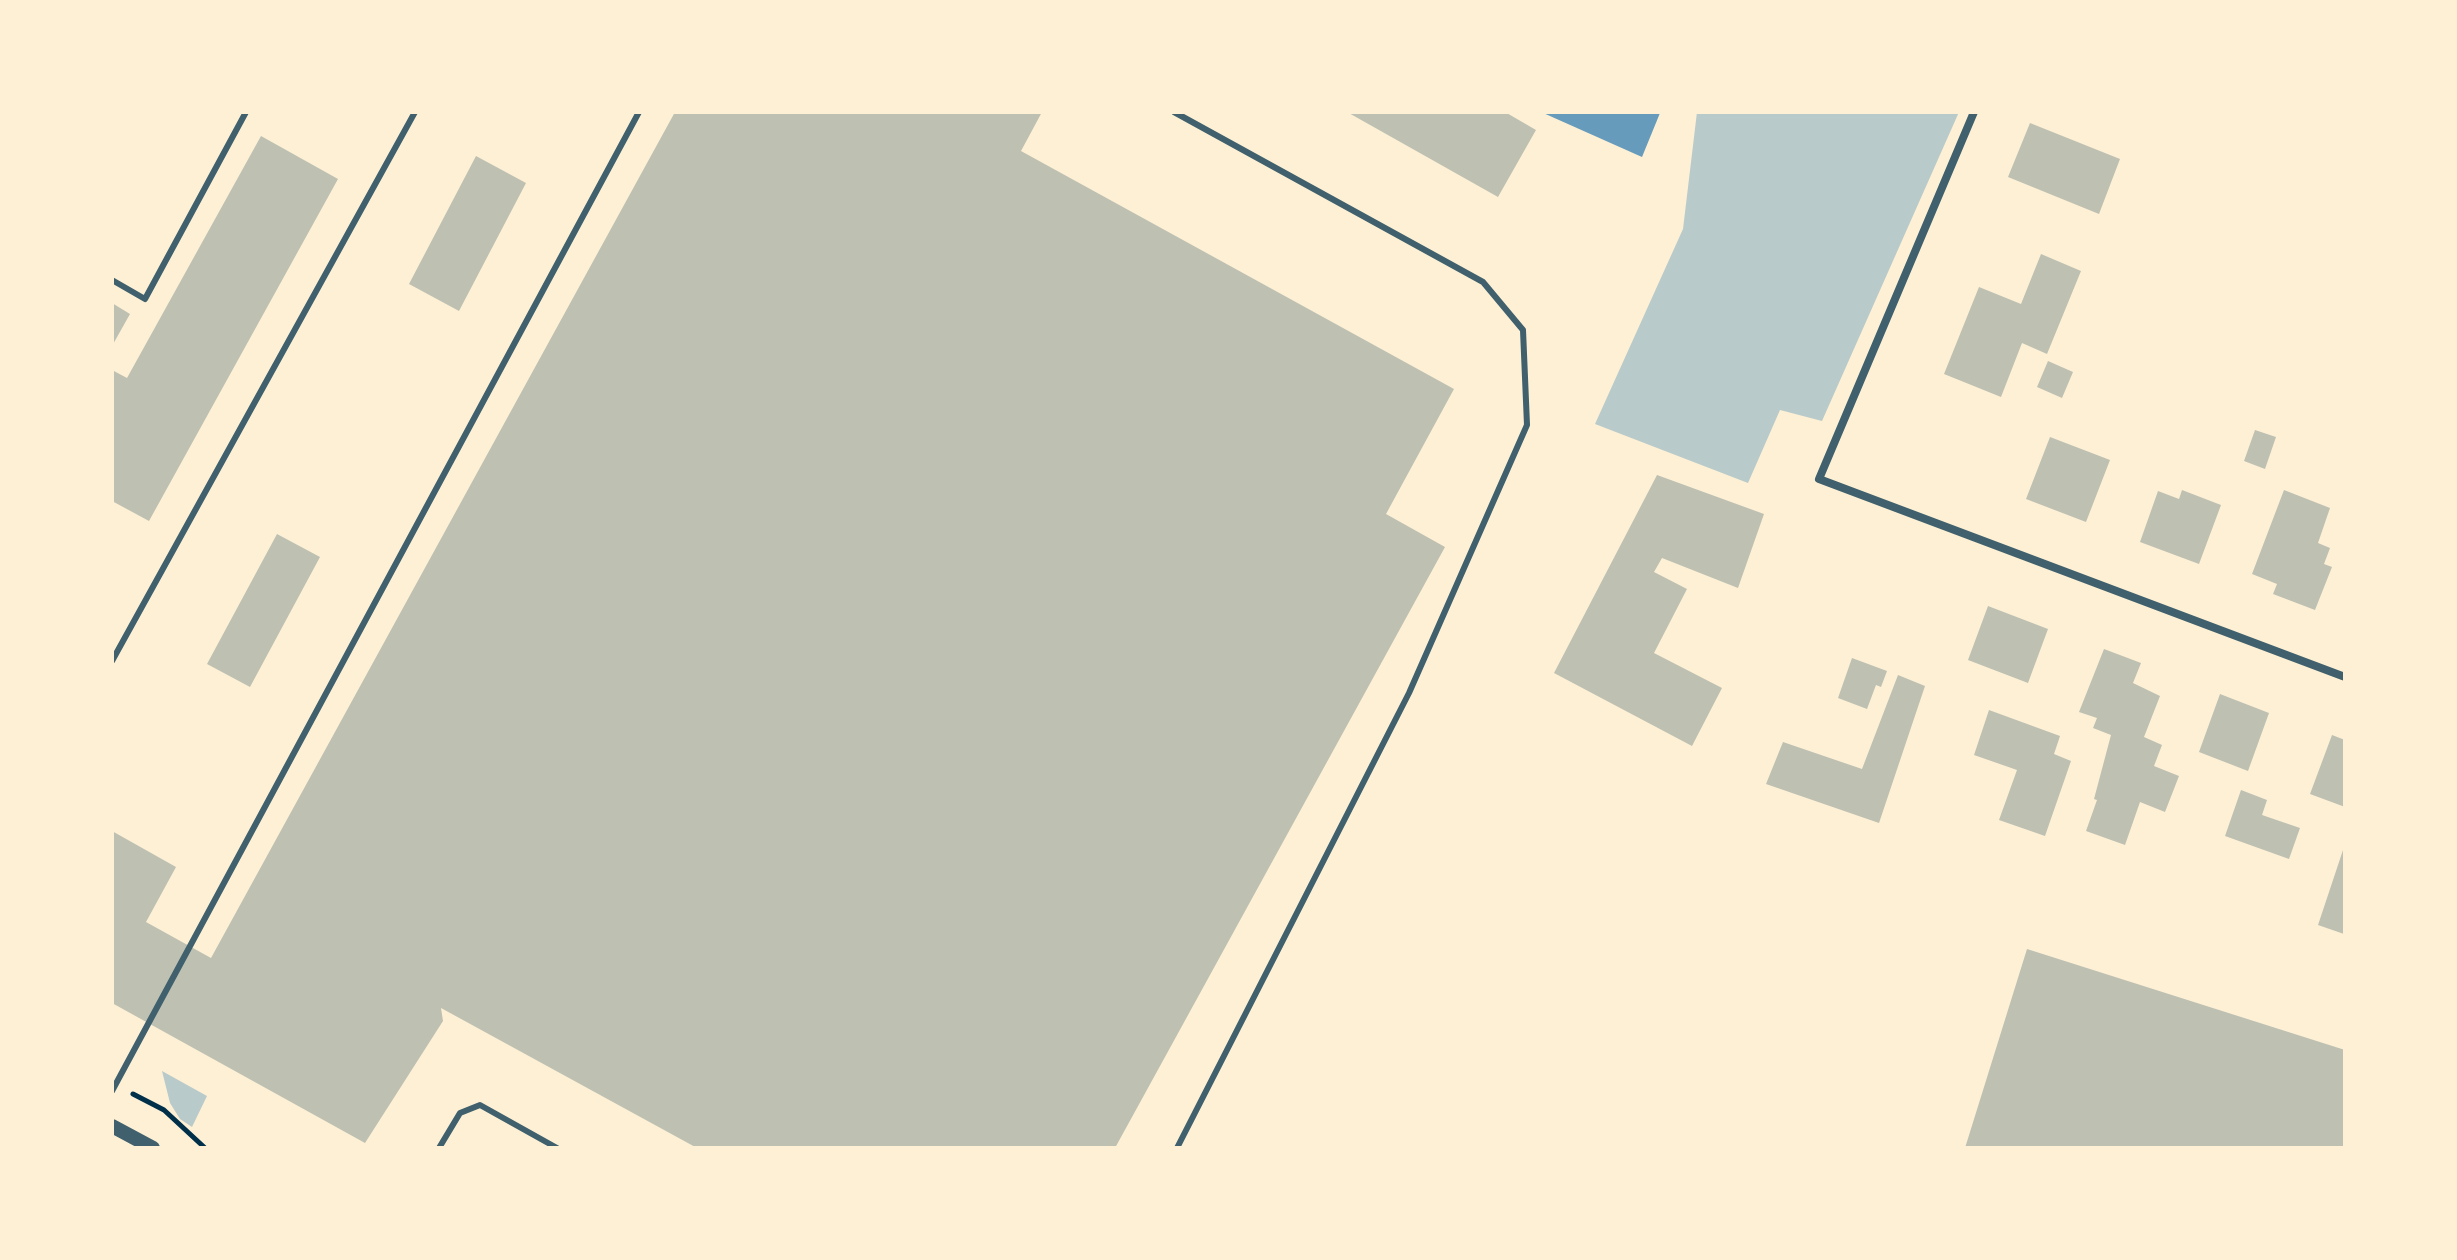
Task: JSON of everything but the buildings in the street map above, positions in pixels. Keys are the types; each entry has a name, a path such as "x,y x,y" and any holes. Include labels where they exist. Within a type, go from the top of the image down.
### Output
{"street":[{"path":"1974,112 1819,479 2345,677"},
{"path":"112,1126 153,1148"}],"lane":[{"path":"112,280 145,299 246,112"},
{"path":"113,658 415,112"},
{"path":"114,1088 639,112"},
{"path":"1174,112 1483,282 1523,330 1527,425 1409,693 1177,1148"},
{"path":"439,1148 460,1113 480,1105 557,1148"}],"path":[{"path":"114,1088 164,1110 205,1148"}],"shaded area":[{"path":"1697,112 1959,112 1822,421 1780,410 1748,483 1595,424 1683,229"},
{"path":"162,1071 207,1096 192,1127 180,1119 170,1103"}],"water":[{"path":"1541,112 1658,112 1660,113 1642,157"}]}
